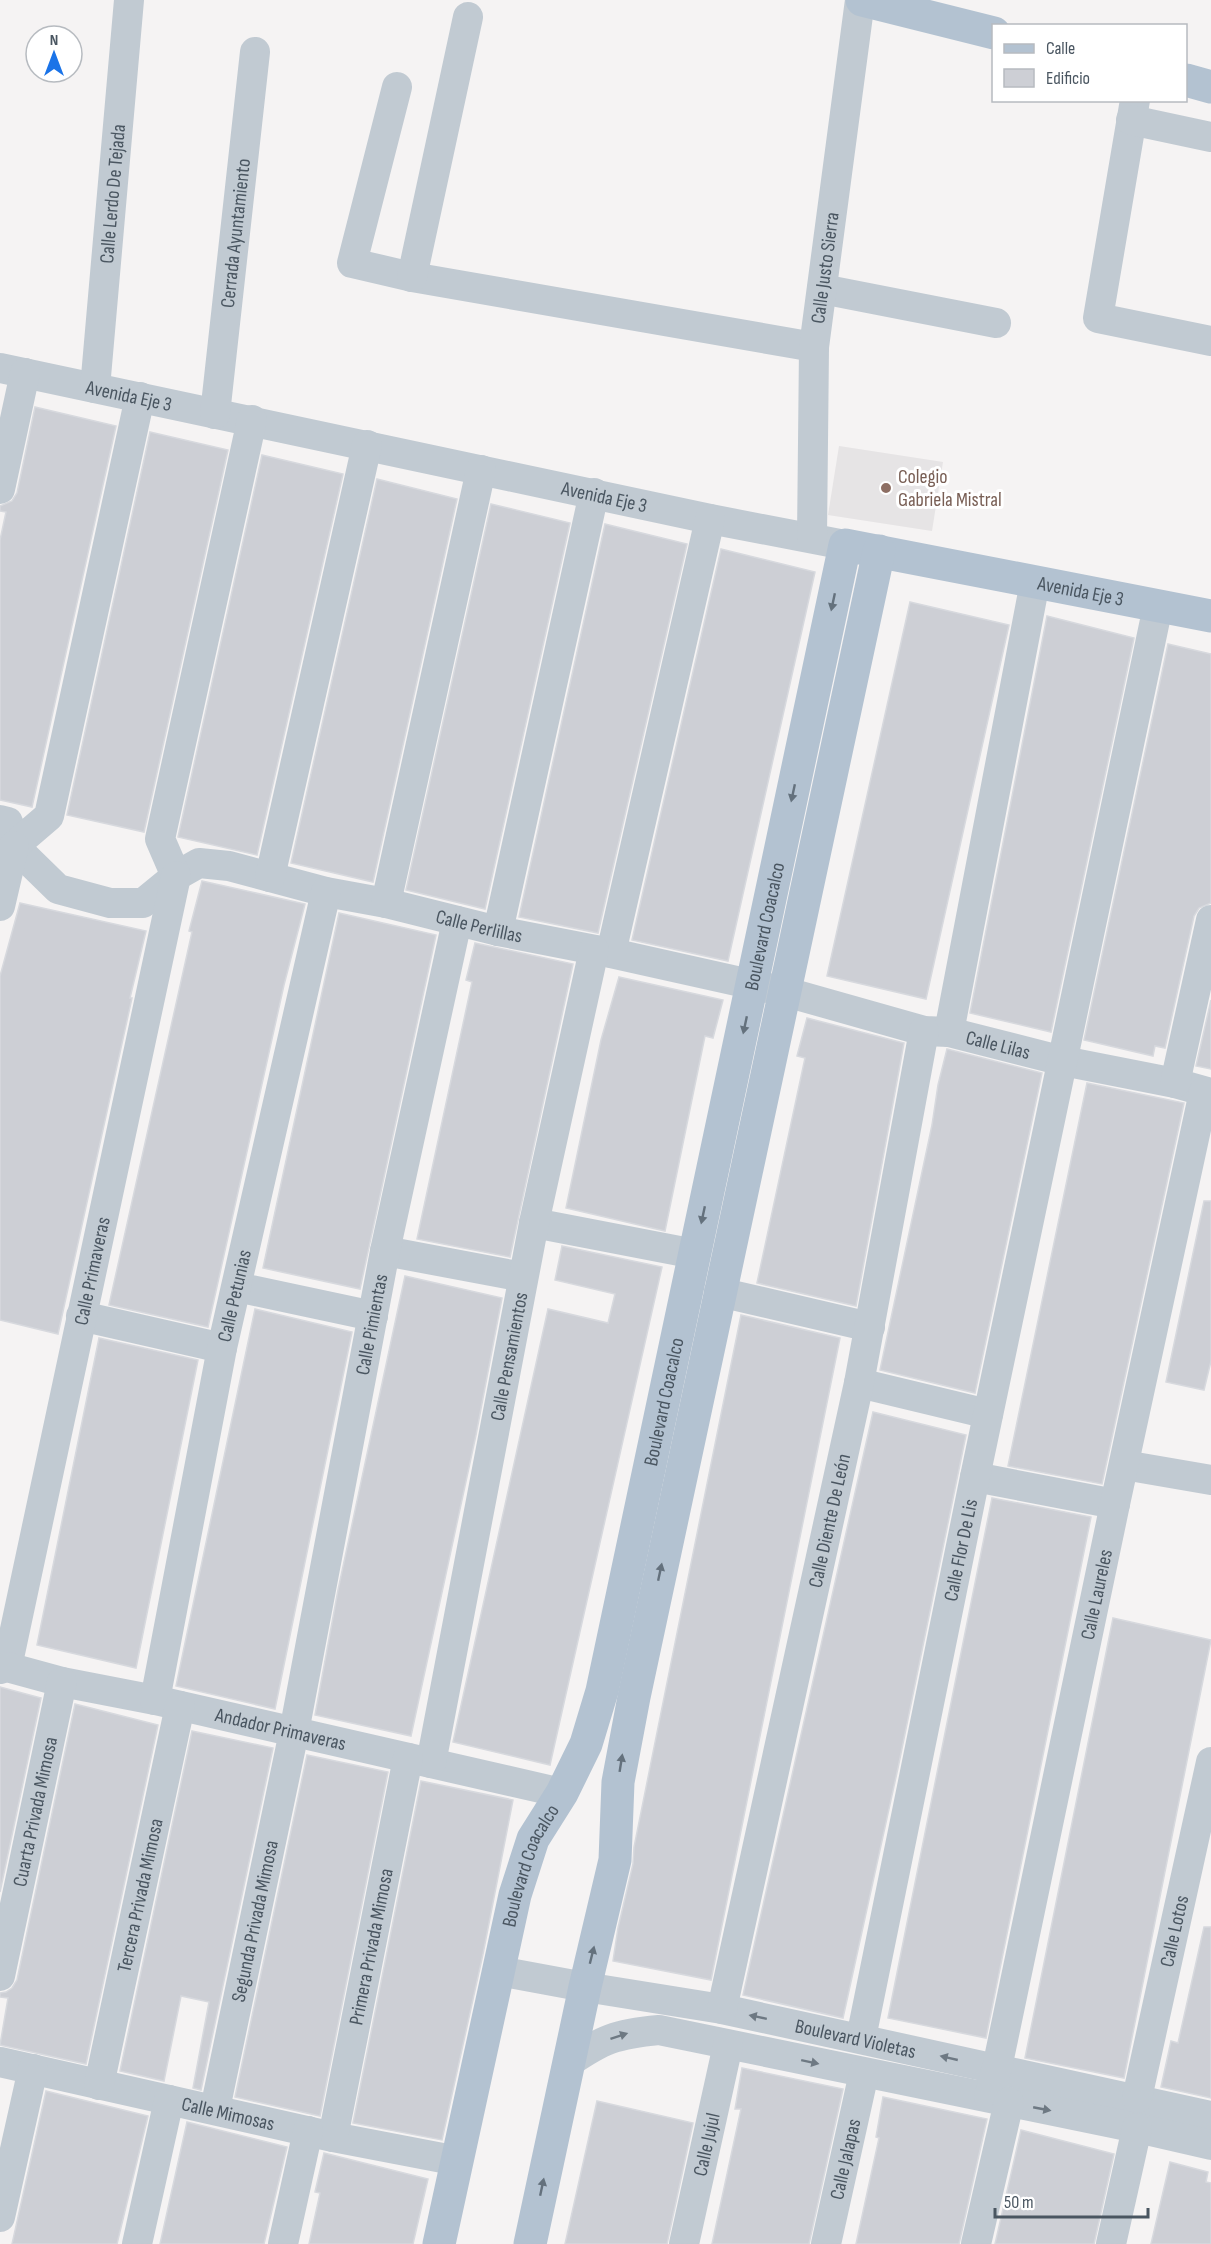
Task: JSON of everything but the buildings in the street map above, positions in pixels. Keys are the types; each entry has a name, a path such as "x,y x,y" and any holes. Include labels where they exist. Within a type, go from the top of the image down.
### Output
{"main road":[{"path":"861,0 992,33"},
{"path":"1187,81 1211,87"},
{"name":"Avenida Eje 3","path":"845,545 1211,616"},
{"name":"Boulevard Coacalco","path":"439,2244 515,1895 533,1839 562,1793 586,1744 602,1691 845,545"},
{"name":"Boulevard Coacalco","path":"530,2244 568,2063 615,1860 618,1782 623,1751 719,1292 786,992 879,551"}],"street":[{"name":"Calle Lerdo De Tejada","path":"95,388 129,0"},
{"name":"Calle Justo Sierra","path":"812,537 814,347 861,0"},
{"path":"412,277 468,17"},
{"name":"Cerrada Ayuntamiento","path":"216,414 255,52"},
{"path":"397,87 352,263 412,277 814,347"},
{"path":"1211,137 1133,110 1098,318 1211,341"},
{"path":"822,289 996,323"},
{"name":"Avenida Eje 3","path":"12,371 252,420 710,519 845,545"},
{"path":"0,489 12,371"},
{"path":"14,846 49,816 140,397"},
{"path":"176,876 160,839 252,420"},
{"path":"270,877 366,445"},
{"path":"386,903 481,470"},
{"path":"498,931 594,493"},
{"name":"Calle Pensamientos","path":"419,1761 534,1223 710,519"},
{"name":"Calle Diente De León","path":"722,2009 1035,582"},
{"name":"Calle Flor De Lis","path":"861,2038 988,1414 1158,606"},
{"path":"0,820 8,822 14,846 0,906"},
{"name":"Calle Perlillas","path":"14,846 58,889 110,903 143,903 176,876 199,863 229,866 326,892 386,903 498,931 786,992"},
{"name":"Calle Primaveras","path":"4,1668 176,876"},
{"name":"Calle Petunias","path":"167,1703 222,1348 326,892"},
{"path":"1175,1083 1211,920"},
{"name":"Calle Pimientas","path":"294,1732 385,1251 457,921"},
{"name":"Calle Lilas","path":"786,992 1063,1062 1175,1083 1207,1092"},
{"name":"Calle Laureles","path":"976,2244 999,2100 997,2068 1114,1504 1207,1092"},
{"path":"534,1223 695,1254"},
{"path":"385,1251 523,1277"},
{"path":"237,1287 373,1316"},
{"path":"719,1292 870,1327"},
{"path":"81,1316 222,1348"},
{"path":"859,1383 988,1414"},
{"path":"1124,1465 1211,1480"},
{"path":"975,1478 1114,1504"},
{"name":"Andador Primaveras","path":"4,1668 562,1793"},
{"name":"Cuarta Privada Mimosa","path":"0,1976 62,1682"},
{"name":"Tercera Privada Mimosa","path":"99,2085 167,1703"},
{"name":"Segunda Privada Mimosa","path":"216,2109 294,1732"},
{"name":"Primera Privada Mimosa","path":"283,2244 321,2134 419,1761"},
{"name":"Calle Lotos","path":"1137,2098 1211,1762"},
{"name":"Boulevard Violetas","path":"499,1971 585,1988 722,2009 1211,2116"},
{"name":"Boulevard Violetas","path":"568,2063 600,2042 628,2032 659,2030 1211,2145"},
{"name":"Calle Jujul","path":"684,2244 728,2045"},
{"name":"Calle Mimosas","path":"0,2062 321,2134 458,2161"},
{"path":"0,2217 33,2069"},
{"name":"Calle Jalapas","path":"826,2244 864,2073"},
{"path":"137,2244 169,2100"},
{"path":"1111,2244 1137,2128"}],"shaded area":[{"name":"Colegio Gabriela Mistral","path":"839,446 943,462 932,531 828,515"}],"place":[{"name":"Colegio Gabriela Mistral","path":"886,488"}]}
